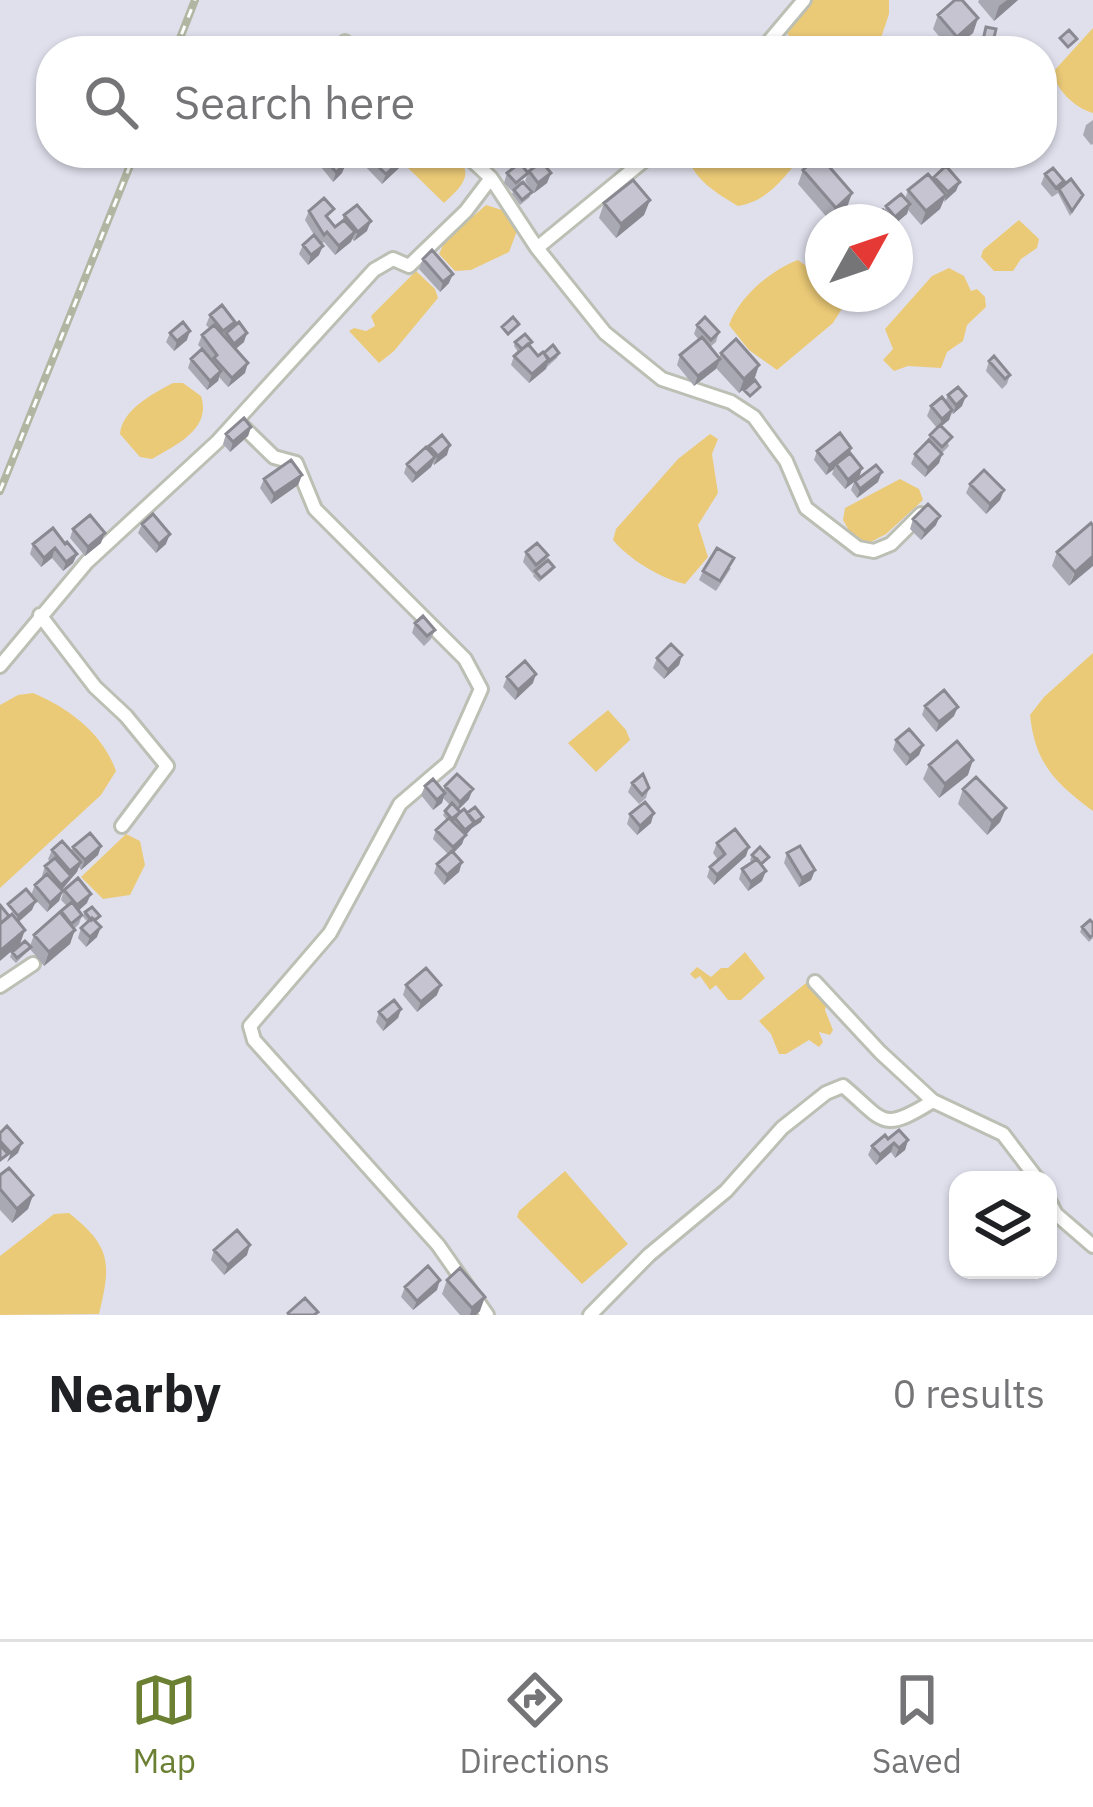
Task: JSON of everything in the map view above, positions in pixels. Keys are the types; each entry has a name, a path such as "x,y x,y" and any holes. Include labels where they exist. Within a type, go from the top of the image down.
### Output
{"street":[{"path":"774,36 804,0"},
{"path":"480,168 605,333 662,379 730,402 754,417 786,461 806,508 858,548 874,550 890,544 922,513"},
{"path":"537,248 635,168"},
{"path":"0,666 87,562 238,421 374,270 392,260 409,266 466,211 490,178"},
{"path":"238,421 274,457 296,463 315,509 464,659 482,689 448,763 400,804 330,933 250,1026 254,1040 437,1245 487,1315"},
{"path":"40,614 95,687 167,766 122,826"},
{"path":"0,986 33,964"},
{"path":"815,982 933,1101 1003,1134 1030,1171"},
{"path":"590,1315 649,1255 726,1191 782,1128 826,1093 843,1087 868,1113 883,1120 896,1120 933,1101"},
{"path":"1057,1215 1093,1246"}],"shaded area":[{"path":"813,0 889,0 882,36 789,36 785,31"},
{"path":"1093,28 1093,113 1067,97 1057,82 1057,68"},
{"path":"408,168 464,168 461,185 444,203"},
{"path":"693,168 792,168 768,193 738,206 699,178"},
{"path":"486,205 502,210 517,231 509,252 471,270 455,271 439,254 445,241"},
{"path":"1019,220 1039,239 1037,248 1013,271 994,271 981,257 983,250"},
{"path":"798,260 805,265 805,312 840,312 777,370 749,350 729,325 740,304 777,270"},
{"path":"949,268 964,276 971,291 977,289 985,297 986,307 967,325 963,341 947,352 941,368 908,366 894,371 883,360 893,349 885,329 900,312 913,312 913,297 932,276"},
{"path":"416,271 438,298 379,363 349,331 375,326 371,316"},
{"path":"173,383 183,383 201,396 197,427 152,459 140,457 120,434 122,425 139,404"},
{"path":"710,434 718,439 712,454 718,493 698,525 708,557 685,584 646,567 613,540 616,529 678,459"},
{"path":"900,479 919,489 923,500 886,534 867,544 852,536 843,520 845,508"},
{"path":"1093,653 1093,811 1049,770 1030,715"},
{"path":"33,693 83,724 103,745 116,771 101,795 0,888 0,705"},
{"path":"608,710 630,740 596,772 568,743"},
{"path":"126,834 140,841 145,865 130,895 103,899 81,877"},
{"path":"745,952 765,978 741,1000 728,1000 716,985 710,990 700,976 695,979 690,974 697,967 711,977"},
{"path":"806,983 827,1003 833,1030 830,1035 819,1032 823,1042 819,1047 809,1040 779,1054 759,1021"},
{"path":"565,1171 628,1244 582,1284 517,1217"},
{"path":"69,1213 94,1236 105,1258 99,1314 0,1315 0,1256 54,1214"}],"building":[{"path":"955,0 962,0 978,18 956,36 938,15"},
{"path":"1069,30 1077,39 1068,47 1060,38"},
{"path":"524,168 528,173 516,183 507,173"},
{"path":"547,168 551,173 538,183 529,171"},
{"path":"805,168 830,168 852,193 840,204 833,204"},
{"path":"948,168 960,182 948,192 934,177"},
{"path":"1053,168 1064,181 1056,188 1045,174"},
{"path":"928,174 946,195 926,211 908,190"},
{"path":"1071,179 1083,195 1072,211 1059,189"},
{"path":"633,180 650,200 621,224 604,203"},
{"path":"523,182 532,192 522,200 514,190"},
{"path":"901,194 910,204 888,204"},
{"path":"324,198 334,209 326,216 335,227 344,220 355,232 339,246 327,232 324,235 309,211"},
{"path":"357,205 371,221 358,232 344,215"},
{"path":"314,235 323,246 311,255 303,245"},
{"path":"432,250 453,274 443,282 423,259"},
{"path":"222,305 235,322 223,331 210,315"},
{"path":"513,317 519,324 508,334 502,327"},
{"path":"705,317 719,332 711,340 697,325"},
{"path":"183,322 190,331 177,341 170,333"},
{"path":"239,322 247,333 234,344 226,333"},
{"path":"214,325 248,363 232,378 202,335"},
{"path":"525,334 532,342 522,349 515,342"},
{"path":"702,337 720,359 698,376 680,355"},
{"path":"736,339 759,365 744,379 721,353"},
{"path":"528,344 538,356 543,352 549,359 532,374 514,356"},
{"path":"553,345 559,353 549,361 544,353"},
{"path":"202,349 221,371 210,381 191,359"},
{"path":"994,356 1010,375 1005,379 989,361"},
{"path":"755,380 760,387 750,396 744,390"},
{"path":"958,387 966,396 956,405 948,395"},
{"path":"942,397 952,410 942,419 931,406"},
{"path":"244,418 251,427 233,442 226,434"},
{"path":"940,425 952,437 942,447 930,435"},
{"path":"840,433 851,448 829,466 817,451"},
{"path":"442,435 450,445 438,456 429,446"},
{"path":"929,440 942,454 928,468 915,454"},
{"path":"426,447 435,457 416,474 407,464"},
{"path":"850,453 862,468 848,480 836,464"},
{"path":"291,460 302,475 274,494 264,479"},
{"path":"876,465 882,472 860,489 855,481"},
{"path":"984,470 1004,490 990,504 970,484"},
{"path":"928,504 940,516 925,531 913,519"},
{"path":"153,514 170,534 159,544 142,524"},
{"path":"90,515 105,533 88,547 73,529"},
{"path":"1091,523 1093,556 1075,572 1057,552"},
{"path":"53,528 77,554 66,562 55,548 44,558 33,544"},
{"path":"537,543 548,555 536,565 526,552"},
{"path":"717,548 734,558 720,581 703,571"},
{"path":"548,560 554,567 541,578 535,571"},
{"path":"423,616 435,630 427,636 415,623"},
{"path":"671,644 682,655 668,670 657,658"},
{"path":"525,661 536,674 518,690 507,677"},
{"path":"944,690 958,707 939,722 925,706"},
{"path":"909,729 923,745 910,756 896,740"},
{"path":"957,741 973,760 945,784 929,765"},
{"path":"457,774 473,789 460,802 445,786"},
{"path":"643,774 649,788 642,795 632,783"},
{"path":"976,777 1006,808 992,821 963,789"},
{"path":"433,779 445,793 437,800 425,786"},
{"path":"645,802 654,813 640,826 630,814"},
{"path":"452,803 460,812 453,820 445,811"},
{"path":"475,807 483,817 474,823 467,813"},
{"path":"464,809 475,822 465,830 454,817"},
{"path":"449,818 466,835 453,847 436,830"},
{"path":"735,829 749,847 717,875 710,867 725,854 717,843"},
{"path":"90,833 101,846 85,860 73,847"},
{"path":"62,841 81,862 70,871 52,850"},
{"path":"800,846 815,870 802,878 787,853"},
{"path":"760,847 769,857 761,864 752,855"},
{"path":"452,851 462,862 447,875 437,864"},
{"path":"55,858 71,876 61,885 45,866"},
{"path":"757,859 766,871 751,882 742,869"},
{"path":"47,874 63,891 50,903 35,885"},
{"path":"78,878 91,894 77,905 64,890"},
{"path":"26,889 36,901 18,916 8,904"},
{"path":"72,902 82,915 71,924 61,911"},
{"path":"92,907 100,916 95,920 85,912"},
{"path":"60,912 75,930 49,952 34,935"},
{"path":"12,914 25,930 0,951 0,924"},
{"path":"92,918 101,927 90,937 81,928"},
{"path":"1090,920 1093,935 1090,937 1082,927"},
{"path":"25,941 31,947 17,958 12,952"},
{"path":"426,968 441,985 421,1002 406,985"},
{"path":"394,1000 401,1009 387,1021 379,1012"},
{"path":"7,1126 22,1143 11,1153 0,1141"},
{"path":"899,1130 908,1140 899,1148 894,1143 880,1155 872,1146"},
{"path":"9,1168 33,1195 17,1209 0,1189 0,1175"},
{"path":"237,1230 250,1245 228,1265 214,1250"},
{"path":"428,1266 440,1280 417,1301 405,1287"},
{"path":"460,1268 485,1297 472,1308 447,1280"},
{"path":"305,1298 318,1312 289,1315 288,1313"}],"railway":[{"path":"181,36 195,0"},
{"path":"0,491 129,168"}]}
